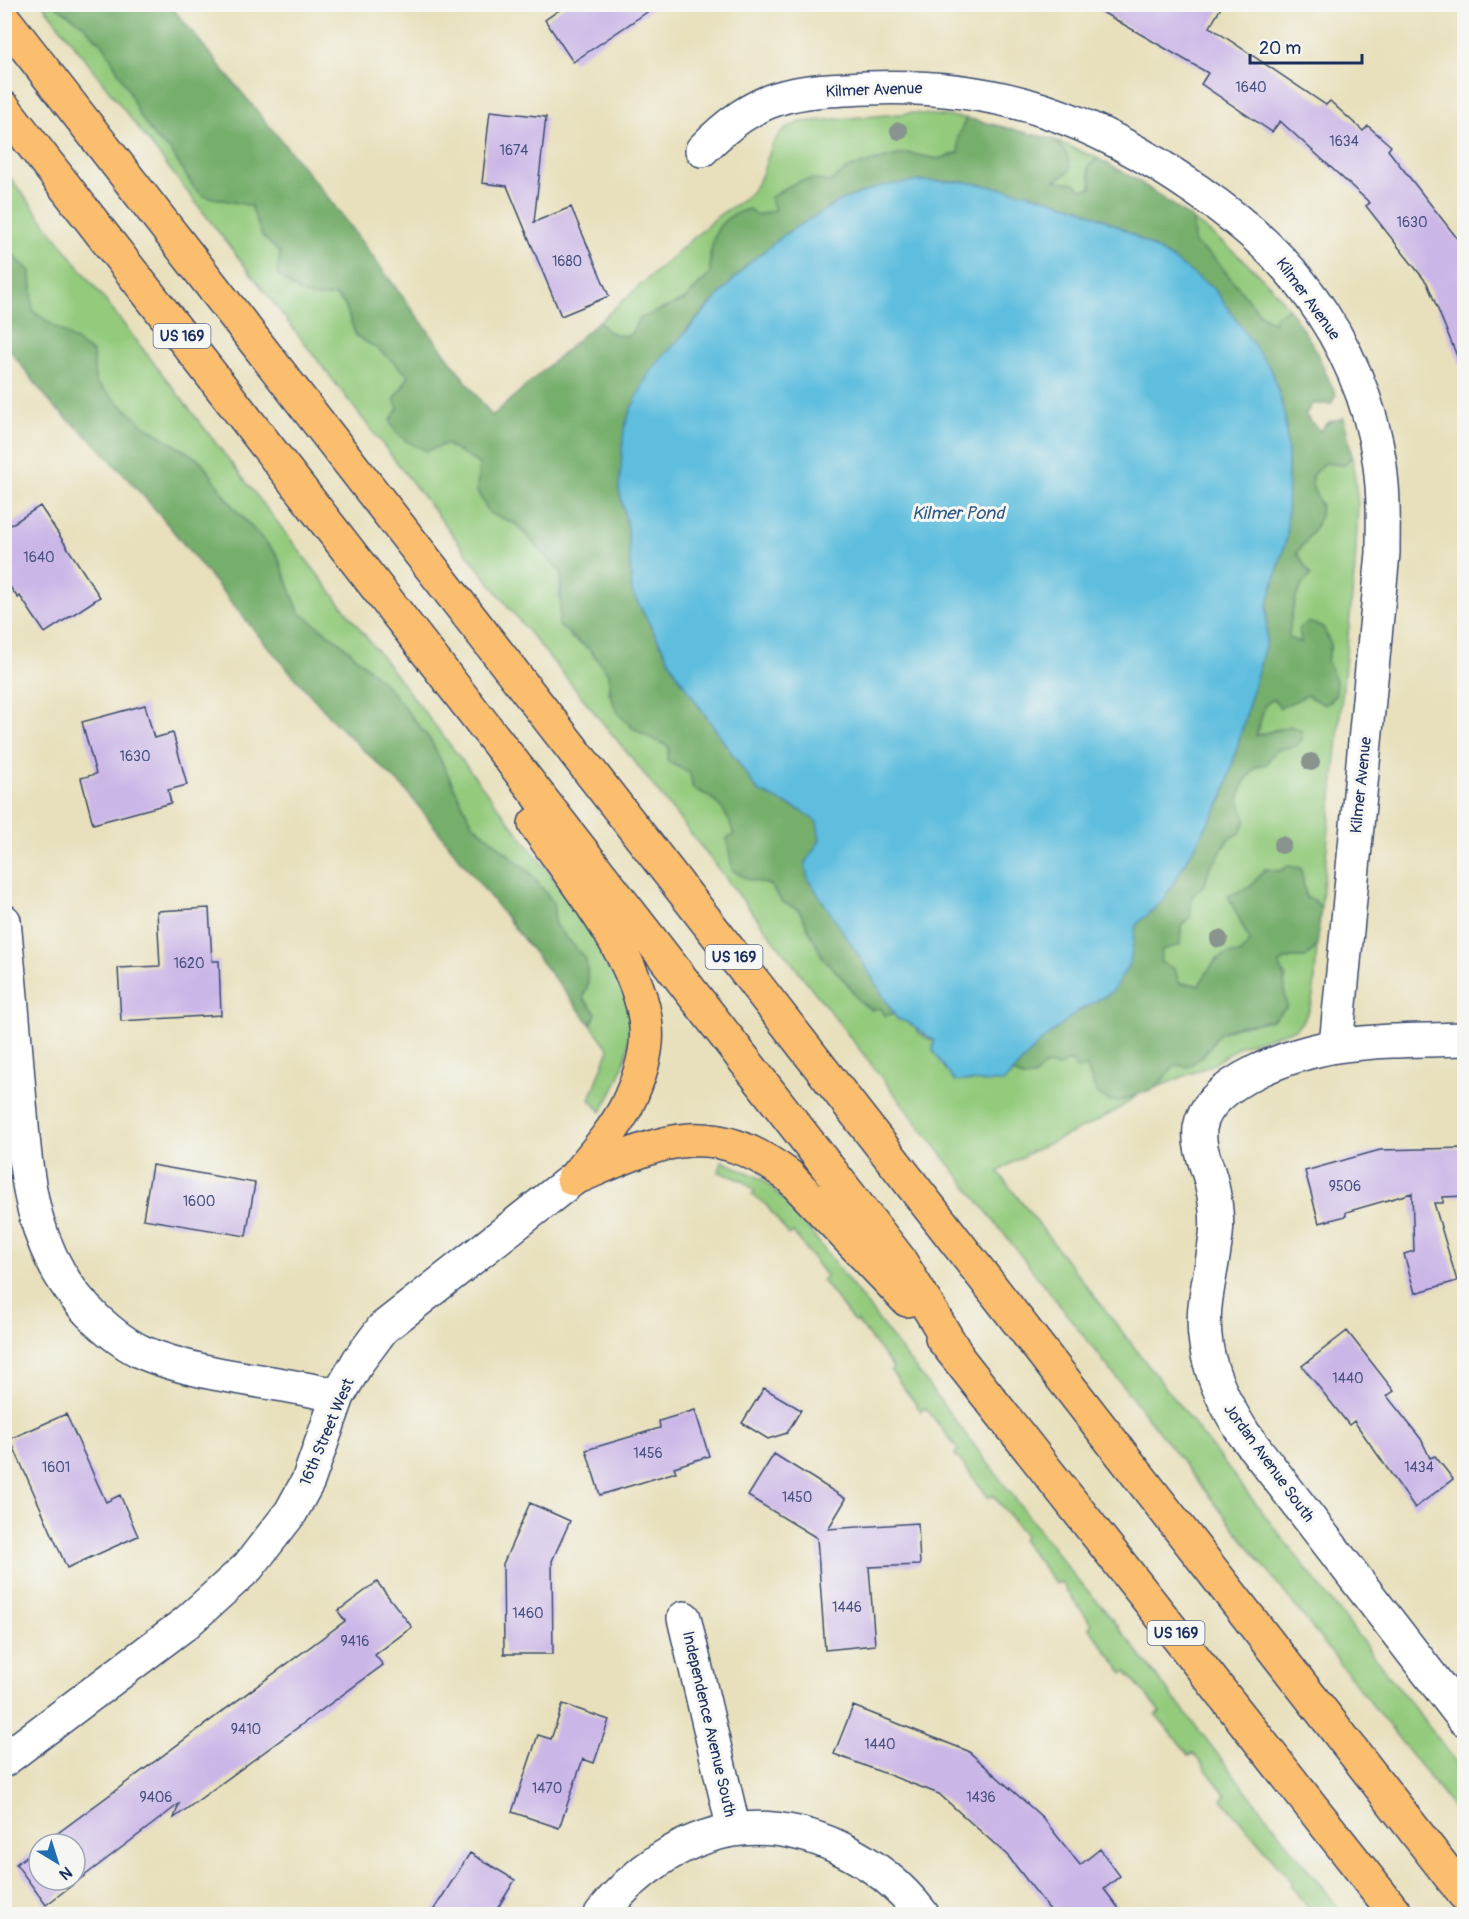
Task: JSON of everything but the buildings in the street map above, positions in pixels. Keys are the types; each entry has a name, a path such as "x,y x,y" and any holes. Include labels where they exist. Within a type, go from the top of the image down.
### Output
{"highway":[{"name":"US 169","path":"4,19 1464,1894"},
{"name":"US 169","path":"4,108 899,1259 956,1353 1396,1914"},
{"path":"359,564 619,947 642,1002 647,1028 638,1079 626,1108 573,1179"},
{"path":"573,1179 657,1143 684,1139 709,1139 750,1152 771,1163 809,1195 956,1353"}],"street":[{"name":"Kilmer Avenue","path":"702,150 720,132 750,109 782,95 909,86 959,90 1039,107 1116,139 1156,162 1232,215 1268,246 1295,275 1321,311 1341,344 1359,385 1373,432 1382,483 1383,553 1336,1046"},
{"path":"4,921 27,1181 41,1237 60,1277 84,1307 111,1333 141,1352 182,1366 295,1385 338,1396"},
{"path":"1336,1046 1418,1040 1464,1040"},
{"name":"Jordan Avenue South","path":"1336,1046 1271,1065 1236,1081 1216,1098 1200,1127 1200,1153 1211,1179 1216,1205 1217,1232 1203,1331 1215,1384 1244,1434 1464,1719"},
{"name":"16th Street West","path":"4,1760 186,1623 248,1568 291,1512 308,1481 338,1396 359,1360 383,1328 573,1179"},
{"name":"Independence Avenue South","path":"684,1618 734,1830"},
{"name":"Independence Avenue South","path":"601,1914 634,1878 662,1858 694,1843 734,1830 774,1830 808,1836 834,1845 863,1860 890,1882 922,1914"}],"green space":[{"path":"43,5 55,5 82,24 104,46 129,91 138,113 155,138 171,151 194,188 251,206 262,235 345,305 356,336 378,349 410,376 395,400 445,444 479,464 477,491 489,513 516,524 562,574 559,597 570,637 589,649 609,674 609,693 632,728 669,747 667,761 690,773 693,789 707,795 718,804 732,825 747,879 770,885 782,902 799,910 823,958 847,983 858,1000 880,1008 886,1016 894,1013 897,1019 911,1022 920,1034 1003,1082 1013,1072 1023,1078 1047,1065 1069,1062 1087,1067 1097,1094 1118,1102 1138,1095 1105,1117 1033,1151 998,1172 1464,1772 1464,1822 634,761 510,609"},
{"path":"55,5 170,5 330,200 492,416 599,321 612,333 621,336 630,335 639,319 684,300 710,274 713,241 716,232 728,218 749,209 757,215 775,210 770,198 791,185 812,179 829,182 851,167 907,153 938,159 959,153 958,138 966,118 1052,139 1066,152 1070,165 1070,171 1055,181 1074,183 1081,189 1092,188 1088,167 1097,158 1137,180 1193,220 1194,243 1215,259 1260,314 1274,323 1275,316 1289,309 1313,345 1336,395 1331,404 1312,404 1305,415 1320,431 1329,422 1344,418 1352,456 1344,465 1325,463 1312,475 1320,516 1297,553 1311,575 1297,596 1292,612 1289,638 1301,643 1299,628 1308,622 1323,627 1331,645 1327,661 1336,681 1336,694 1325,705 1307,695 1280,708 1274,699 1265,705 1256,736 1290,726 1301,730 1302,740 1296,746 1276,750 1266,764 1256,767 1243,784 1239,800 1246,820 1240,833 1228,839 1217,859 1210,866 1205,883 1192,897 1190,918 1181,926 1180,945 1162,950 1160,962 1175,969 1179,983 1199,985 1215,962 1232,953 1240,954 1250,941 1228,896 1250,887 1265,869 1280,871 1288,866 1301,868 1306,898 1314,900 1321,908 1317,946 1305,958 1291,958 1279,963 1283,974 1287,1007 1272,1020 1235,1027 1220,1033 1204,1055 1188,1067 1176,1065 1155,1088 1118,1102 1097,1094 1087,1067 1076,1069 1071,1060 1058,1067 1045,1065 1034,1077 1023,1078 1013,1072 1038,1044 1078,1011 1112,992 1130,964 1136,925 1164,899 1223,798 1266,642 1267,606 1287,537 1288,453 1284,412 1272,371 1247,339 1174,260 1120,227 1079,208 1031,194 842,200 788,232 748,264 688,328 623,461 619,489 628,529 632,592 677,674 758,791 802,811 818,822 820,841 805,863 894,1013 886,1016 880,1008 871,1010 858,1000 847,983 823,958 799,910 782,902 770,885 747,879 732,870 727,838 734,835 724,812 709,796 693,789 690,773 667,761 669,747 633,728 618,712 613,702 609,674 589,649 559,626 562,574 516,524 489,513 477,491 479,464 446,444 427,451 409,443 396,432 390,421 398,408 394,400 409,376 378,349 356,336 345,305 335,295 317,297 303,294 277,274 280,253 262,236 251,206 204,196 194,188 171,151 155,138 138,113 129,91 104,46 82,24"},
{"path":"911,113 966,118 958,138 960,152 938,159 907,153 851,167 829,183 775,210 757,215 710,252 710,274 684,300 639,319 630,335 612,334 599,322 717,217 746,197 757,183 773,144 788,128 801,122"},
{"path":"1052,139 1097,158 1088,167 1092,188 1081,189 1074,183 1054,181 1062,147"},
{"path":"4,170 582,915 604,949 622,984 627,1001 629,1034 623,1067 601,1112 590,1099 609,1049 591,1025 596,1013 583,998 588,984 586,959 555,925 553,902 530,873 472,823 431,741 387,686 342,644 299,612 277,555 234,508 201,461 145,426 95,382 93,353 32,311 31,272 5,247"},
{"path":"1193,220 1244,261 1279,296 1289,309 1275,316 1274,323 1260,314 1215,259 1193,243"},
{"path":"4,247 31,272 33,311 93,353 95,382 145,426 201,461 234,508 277,555 299,612 342,644 387,686 431,741 472,823 530,873 553,902 555,925 586,959 588,984 583,998 596,1013 591,1025 404,788 336,724 263,641 155,509 95,443 53,406 5,344"},
{"path":"1352,456 1358,505 1355,565 1321,908 1314,900 1306,898 1304,886 1280,871 1265,869 1250,887 1240,922 1250,941 1240,954 1216,959 1199,985 1179,983 1160,963 1161,950 1181,934 1181,926 1190,918 1192,897 1205,883 1210,865 1217,859 1228,839 1240,833 1246,820 1239,800 1243,784 1256,767 1266,764 1276,749 1296,746 1277,729 1256,736 1265,705 1274,699 1295,701 1336,681 1327,661 1331,645 1301,643 1289,638 1290,622 1299,586 1297,553 1317,525 1321,505 1311,488 1312,475 1325,463 1344,465"},
{"path":"1317,946 1312,1002 1303,1021 1295,1029 1240,1046 1212,1065 1155,1088 1176,1065 1188,1067 1204,1055 1220,1033 1235,1027 1272,1020 1286,977 1278,963 1290,958 1305,958"},
{"path":"722,1161 762,1179 795,1211 1075,1577 1100,1604 1343,1914 1313,1914 1290,1885 1293,1883 1222,1799 1226,1795 1193,1753 1190,1756 1156,1715 1160,1712 1126,1671 1123,1673 1089,1627 1092,1624 1060,1582 1056,1584 1022,1540 1025,1536 993,1495 989,1498 955,1454 958,1450 926,1408 921,1411 891,1371 893,1367 822,1280 826,1276 793,1232 789,1235 766,1205 752,1195 755,1192 744,1181 719,1172"}],"water":[{"name":"Kilmer Pond","path":"919,181 967,182 1031,194 1079,208 1120,227 1174,260 1215,290 1272,371 1284,412 1288,453 1287,537 1267,606 1266,642 1223,798 1164,899 1136,925 1130,963 1112,992 1078,1011 1038,1044 1004,1082 954,1081 933,1051 934,1040 897,1019 861,959 808,879 805,863 820,840 817,822 802,811 758,791 677,674 632,592 628,529 619,489 624,429 650,371 748,264 788,232 842,200 881,186"}]}
